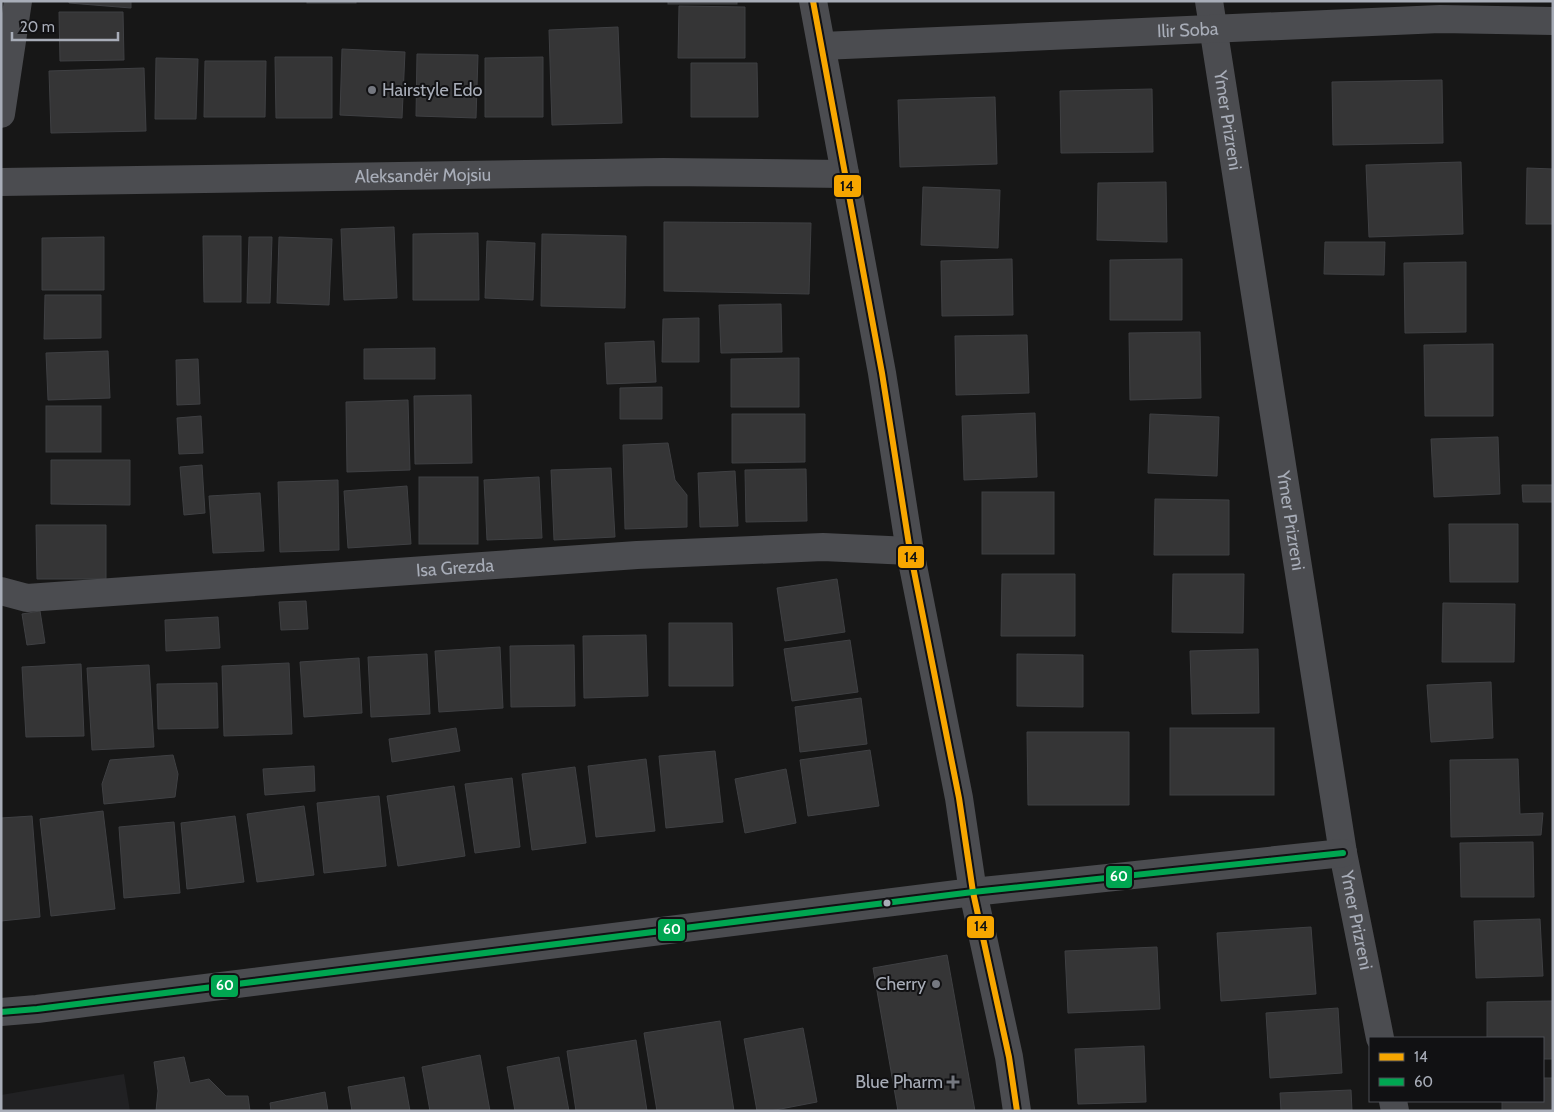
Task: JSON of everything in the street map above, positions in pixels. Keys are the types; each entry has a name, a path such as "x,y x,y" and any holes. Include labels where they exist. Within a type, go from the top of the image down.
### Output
{"street":[{"path":"1,114 18,1"},
{"path":"813,1 882,373 910,551 959,798 973,892 1009,1057 1017,1111"},
{"name":"Ymer Prizreni","path":"1209,1 1343,853 1380,1037"},
{"name":"Ilir Soba","path":"822,46 1440,20 1553,21"},
{"name":"Aleksandër Mojsiu","path":"1,182 663,172 844,174"},
{"name":"Isa Grezda","path":"1,591 27,598 637,555 813,547 910,551"},
{"path":"1,1012 973,892 1343,853"}],"shaded area":[{"path":"124,1074 130,1111 1,1111 1,1095"}],"building":[{"path":"69,1 131,1 131,8 69,3"},
{"path":"307,1 356,1 356,3 307,3"},
{"path":"668,1 737,1 737,4 668,4"},
{"path":"679,6 745,7 745,58 678,58"},
{"path":"59,12 123,12 124,60 60,61"},
{"path":"618,27 622,123 552,125 549,30"},
{"path":"342,49 405,52 402,118 340,115"},
{"path":"417,54 478,55 476,118 416,116"},
{"path":"275,57 332,57 332,118 276,118"},
{"path":"543,57 543,117 485,117 485,58"},
{"path":"156,58 198,59 196,119 155,119"},
{"path":"205,61 266,61 265,117 204,117"},
{"path":"691,63 757,63 758,117 691,117"},
{"path":"144,68 146,131 51,133 49,71"},
{"path":"1442,80 1443,143 1333,145 1332,82"},
{"path":"1152,89 1153,152 1061,153 1060,91"},
{"path":"995,97 997,164 900,167 898,100"},
{"path":"1461,162 1463,234 1369,237 1366,165"},
{"path":"1527,168 1553,169 1553,224 1526,224"},
{"path":"1166,182 1167,242 1097,240 1098,183"},
{"path":"923,187 1000,190 998,248 921,245"},
{"path":"664,222 811,223 809,294 664,291"},
{"path":"394,227 397,298 344,300 341,229"},
{"path":"478,233 479,300 413,300 413,234"},
{"path":"542,234 626,236 625,308 541,306"},
{"path":"203,236 241,236 241,302 204,302"},
{"path":"104,237 104,290 42,290 42,238"},
{"path":"249,237 272,237 270,303 247,303"},
{"path":"279,237 332,239 329,305 277,303"},
{"path":"487,241 535,243 533,300 485,298"},
{"path":"1325,242 1385,242 1384,275 1324,274"},
{"path":"1012,259 1013,315 942,316 941,261"},
{"path":"1182,259 1182,320 1110,320 1110,260"},
{"path":"1466,262 1466,332 1405,333 1404,263"},
{"path":"45,295 101,295 101,338 44,339"},
{"path":"781,304 782,352 721,353 719,305"},
{"path":"699,318 699,362 662,362 663,319"},
{"path":"1200,332 1201,398 1130,400 1129,333"},
{"path":"1027,335 1029,393 956,395 955,336"},
{"path":"654,341 656,382 607,384 605,343"},
{"path":"1493,344 1493,416 1425,416 1424,345"},
{"path":"435,348 435,379 364,379 364,349"},
{"path":"108,351 110,398 48,400 46,353"},
{"path":"799,358 799,407 731,407 731,359"},
{"path":"198,359 200,404 177,405 176,360"},
{"path":"662,387 662,419 620,419 620,388"},
{"path":"471,395 472,463 415,464 414,396"},
{"path":"408,400 410,470 347,472 346,402"},
{"path":"46,406 101,406 101,452 46,452"},
{"path":"1035,413 1037,477 964,480 962,416"},
{"path":"732,414 805,414 805,462 732,463"},
{"path":"1150,414 1219,417 1217,476 1148,473"},
{"path":"201,416 203,453 179,454 177,418"},
{"path":"1498,437 1500,494 1434,497 1431,439"},
{"path":"668,443 675,480 687,495 687,527 625,529 623,445"},
{"path":"51,460 130,460 130,505 51,504"},
{"path":"202,465 205,513 184,515 180,467"},
{"path":"611,468 615,537 554,540 551,470"},
{"path":"806,469 807,521 746,522 745,470"},
{"path":"735,471 738,526 700,527 698,473"},
{"path":"419,477 478,477 478,544 419,544"},
{"path":"539,477 542,538 487,540 484,480"},
{"path":"338,480 339,550 280,552 278,482"},
{"path":"1522,485 1553,485 1553,502 1523,502"},
{"path":"407,486 411,544 348,548 344,491"},
{"path":"982,492 1054,492 1054,554 982,554"},
{"path":"260,493 264,551 213,553 209,496"},
{"path":"1155,499 1229,500 1229,555 1154,555"},
{"path":"1449,524 1518,524 1518,582 1450,582"},
{"path":"36,525 106,525 106,579 37,579"},
{"path":"1002,574 1075,574 1075,636 1001,636"},
{"path":"1173,574 1244,574 1243,633 1172,632"},
{"path":"837,579 845,632 785,641 777,588"},
{"path":"306,601 308,629 281,630 279,602"},
{"path":"1443,603 1515,604 1514,662 1442,662"},
{"path":"40,611 45,643 27,645 22,614"},
{"path":"218,617 220,648 166,651 165,620"},
{"path":"669,623 732,623 733,686 669,686"},
{"path":"646,635 648,696 584,698 583,636"},
{"path":"850,640 858,692 792,701 784,649"},
{"path":"574,645 575,706 511,707 510,646"},
{"path":"500,647 503,708 439,712 435,651"},
{"path":"1258,649 1259,713 1192,714 1190,651"},
{"path":"427,654 430,714 371,717 368,657"},
{"path":"1017,654 1083,655 1083,707 1017,706"},
{"path":"359,658 362,713 304,717 300,662"},
{"path":"289,663 292,734 224,736 222,666"},
{"path":"81,664 84,736 26,737 22,667"},
{"path":"149,665 154,747 92,750 87,668"},
{"path":"1491,682 1493,738 1431,742 1427,685"},
{"path":"217,683 218,728 158,729 157,684"},
{"path":"861,698 867,744 800,752 795,707"},
{"path":"456,728 460,751 392,762 389,739"},
{"path":"1170,728 1274,728 1274,795 1170,795"},
{"path":"1027,732 1129,732 1129,805 1028,805"},
{"path":"870,750 879,806 808,816 800,760"},
{"path":"715,751 723,822 666,828 659,756"},
{"path":"173,755 178,774 175,797 104,804 102,784 110,760"},
{"path":"646,759 655,831 596,837 588,766"},
{"path":"1518,759 1520,814 1543,813 1541,835 1451,837 1450,760"},
{"path":"314,766 315,791 265,795 263,769"},
{"path":"575,767 586,843 532,850 522,774"},
{"path":"786,769 796,823 745,833 735,779"},
{"path":"512,778 520,847 475,853 465,784"},
{"path":"454,786 465,856 398,866 387,796"},
{"path":"379,796 386,866 324,873 317,803"},
{"path":"304,806 314,875 257,882 247,814"},
{"path":"103,811 115,909 51,916 40,819"},
{"path":"32,816 40,917 1,921 1,818"},
{"path":"235,816 244,882 187,889 181,823"},
{"path":"174,822 180,893 124,898 119,827"},
{"path":"1533,842 1534,897 1461,897 1460,843"},
{"path":"1540,919 1543,976 1476,978 1474,921"},
{"path":"1311,927 1316,994 1221,1001 1217,933"},
{"path":"1157,947 1160,1009 1068,1013 1065,951"},
{"path":"947,955 975,1111 898,1111 873,968"},
{"path":"1553,1001 1553,1059 1544,1059 1544,1037 1487,1037 1487,1002"},
{"path":"1338,1008 1342,1073 1270,1078 1266,1013"},
{"path":"720,1021 734,1111 657,1111 644,1033"},
{"path":"803,1028 817,1102 770,1111 757,1111 744,1039"},
{"path":"636,1040 647,1111 576,1111 567,1051"},
{"path":"1144,1046 1146,1102 1078,1104 1075,1049"},
{"path":"480,1055 490,1111 430,1111 422,1067"},
{"path":"184,1057 190,1083 209,1079 226,1096 248,1096 250,1111 156,1111 158,1091 154,1062"},
{"path":"559,1057 569,1111 515,1111 507,1067"},
{"path":"404,1077 410,1111 352,1111 348,1087"},
{"path":"1544,1078 1553,1078 1553,1111 1502,1111 1502,1102 1544,1102"},
{"path":"1351,1090 1352,1111 1281,1111 1280,1093"},
{"path":"325,1092 328,1111 271,1111 270,1103"}],"transit line":[{"name":"14","path":"813,1 882,373 910,551 959,798 973,892 1009,1057 1017,1111"},
{"name":"60","path":"1,1012 973,892 1343,853"}],"place":[{"name":"Hairstyle Edo","path":"372,90"},
{"name":"Cherry","path":"936,984"},
{"name":"Blue Pharm","path":"953,1082"}]}
